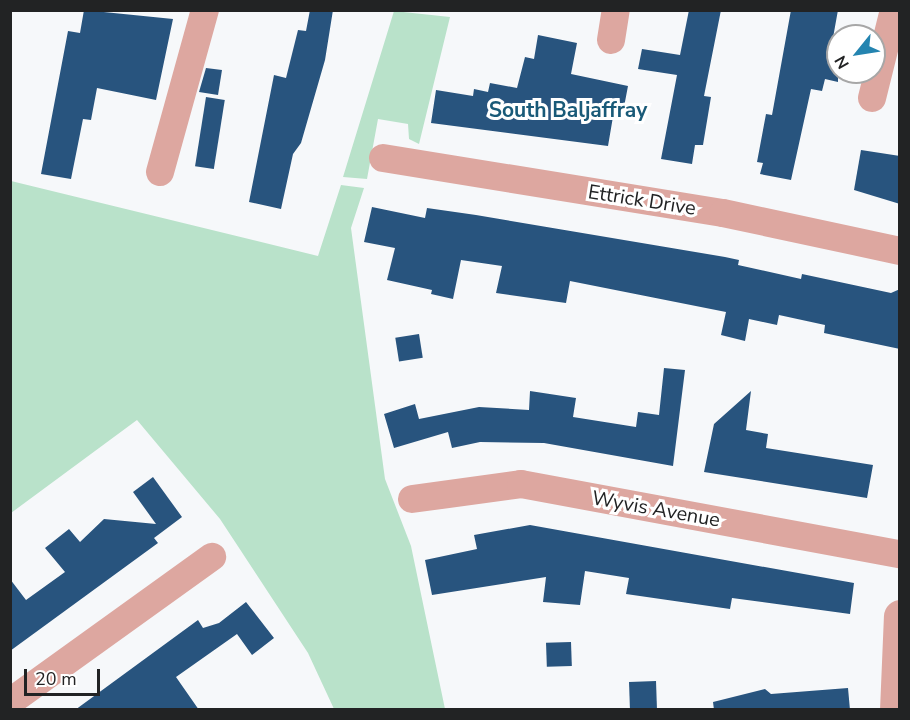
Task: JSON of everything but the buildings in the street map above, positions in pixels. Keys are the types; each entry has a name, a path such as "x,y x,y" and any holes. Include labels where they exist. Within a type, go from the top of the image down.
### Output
{"street":[{"path":"160,172 205,10"},
{"path":"611,40 616,10"},
{"path":"872,98 894,10"},
{"name":"Ettrick Drive","path":"383,158 723,213 900,250"},
{"name":"Wyvis Avenue","path":"411,500 521,484 900,554"},
{"path":"10,702 212,557"},
{"path":"896,710 900,616"}],"green space":[{"path":"394,11 450,17 419,144 409,139 408,124 378,119 367,179 343,177"},
{"path":"11,181 318,256 341,185 364,188 351,228 385,479 411,546 445,709 334,709 308,653 220,519 137,420 11,513"}],"district":[{"name":"South Baljaffray","path":"568,110"}]}
